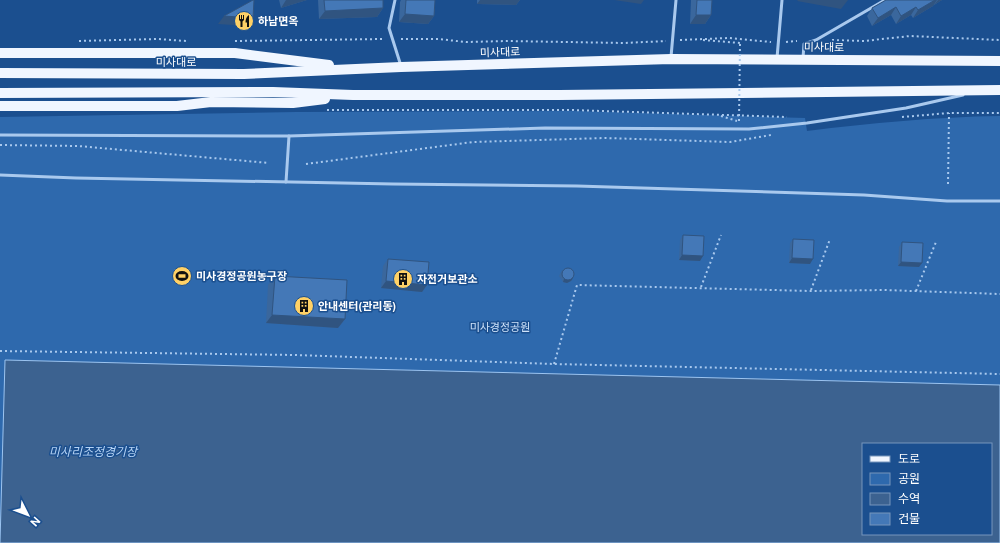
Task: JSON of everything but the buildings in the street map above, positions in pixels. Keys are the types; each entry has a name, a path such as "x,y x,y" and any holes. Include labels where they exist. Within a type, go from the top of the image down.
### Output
{"main road":[{"path":"0,53 234,53 354,69"},
{"name":"미사대로","path":"0,73 244,74 401,67 671,59 1000,61"},
{"path":"0,94 273,92 353,95 1000,90"},
{"path":"0,106 177,106 211,102 293,103 353,95"}],"lane":[{"path":"395,0 389,28 401,67"},
{"path":"671,59 676,0"},
{"path":"777,59 782,0"},
{"path":"803,59 804,44 816,40 885,0"},
{"path":"0,134 289,136 545,128 749,129 799,124 906,108 980,91"},
{"path":"286,182 289,136"},
{"path":"0,175 286,182 577,186 864,195 947,201 1000,201"}],"path":[{"path":"229,41 438,39 466,42 508,41 624,43 729,38 778,43 816,40 864,41 910,36 1000,40"},
{"path":"79,41 158,39 190,41"},
{"path":"701,40 740,43 738,121 718,115"},
{"path":"326,110 572,110 792,117"},
{"path":"895,118 949,113 1000,112"},
{"path":"948,184 949,113"},
{"path":"306,164 473,142 605,138 730,142 776,135"},
{"path":"0,145 78,146 269,163"},
{"path":"701,287 721,234"},
{"path":"811,291 830,239"},
{"path":"916,291 936,242"},
{"path":"554,364 577,285 811,291 916,291 1000,294"},
{"path":"0,351 296,355 554,364 1000,374"}],"green space":[{"name":"미사경정공원","path":"572,111 805,118 807,131 903,121 1000,116 1000,543 0,543 0,117 297,112"}],"water":[{"name":"미사리조정경기장","path":"5,360 1000,385 1000,543 0,543"}],"place":[{"name":"하남면옥","path":"244,21"},
{"name":"미사경정공원농구장","path":"182,276"},
{"name":"자전거보관소","path":"403,279"},
{"name":"안내센터(관리동)","path":"304,306"}]}
